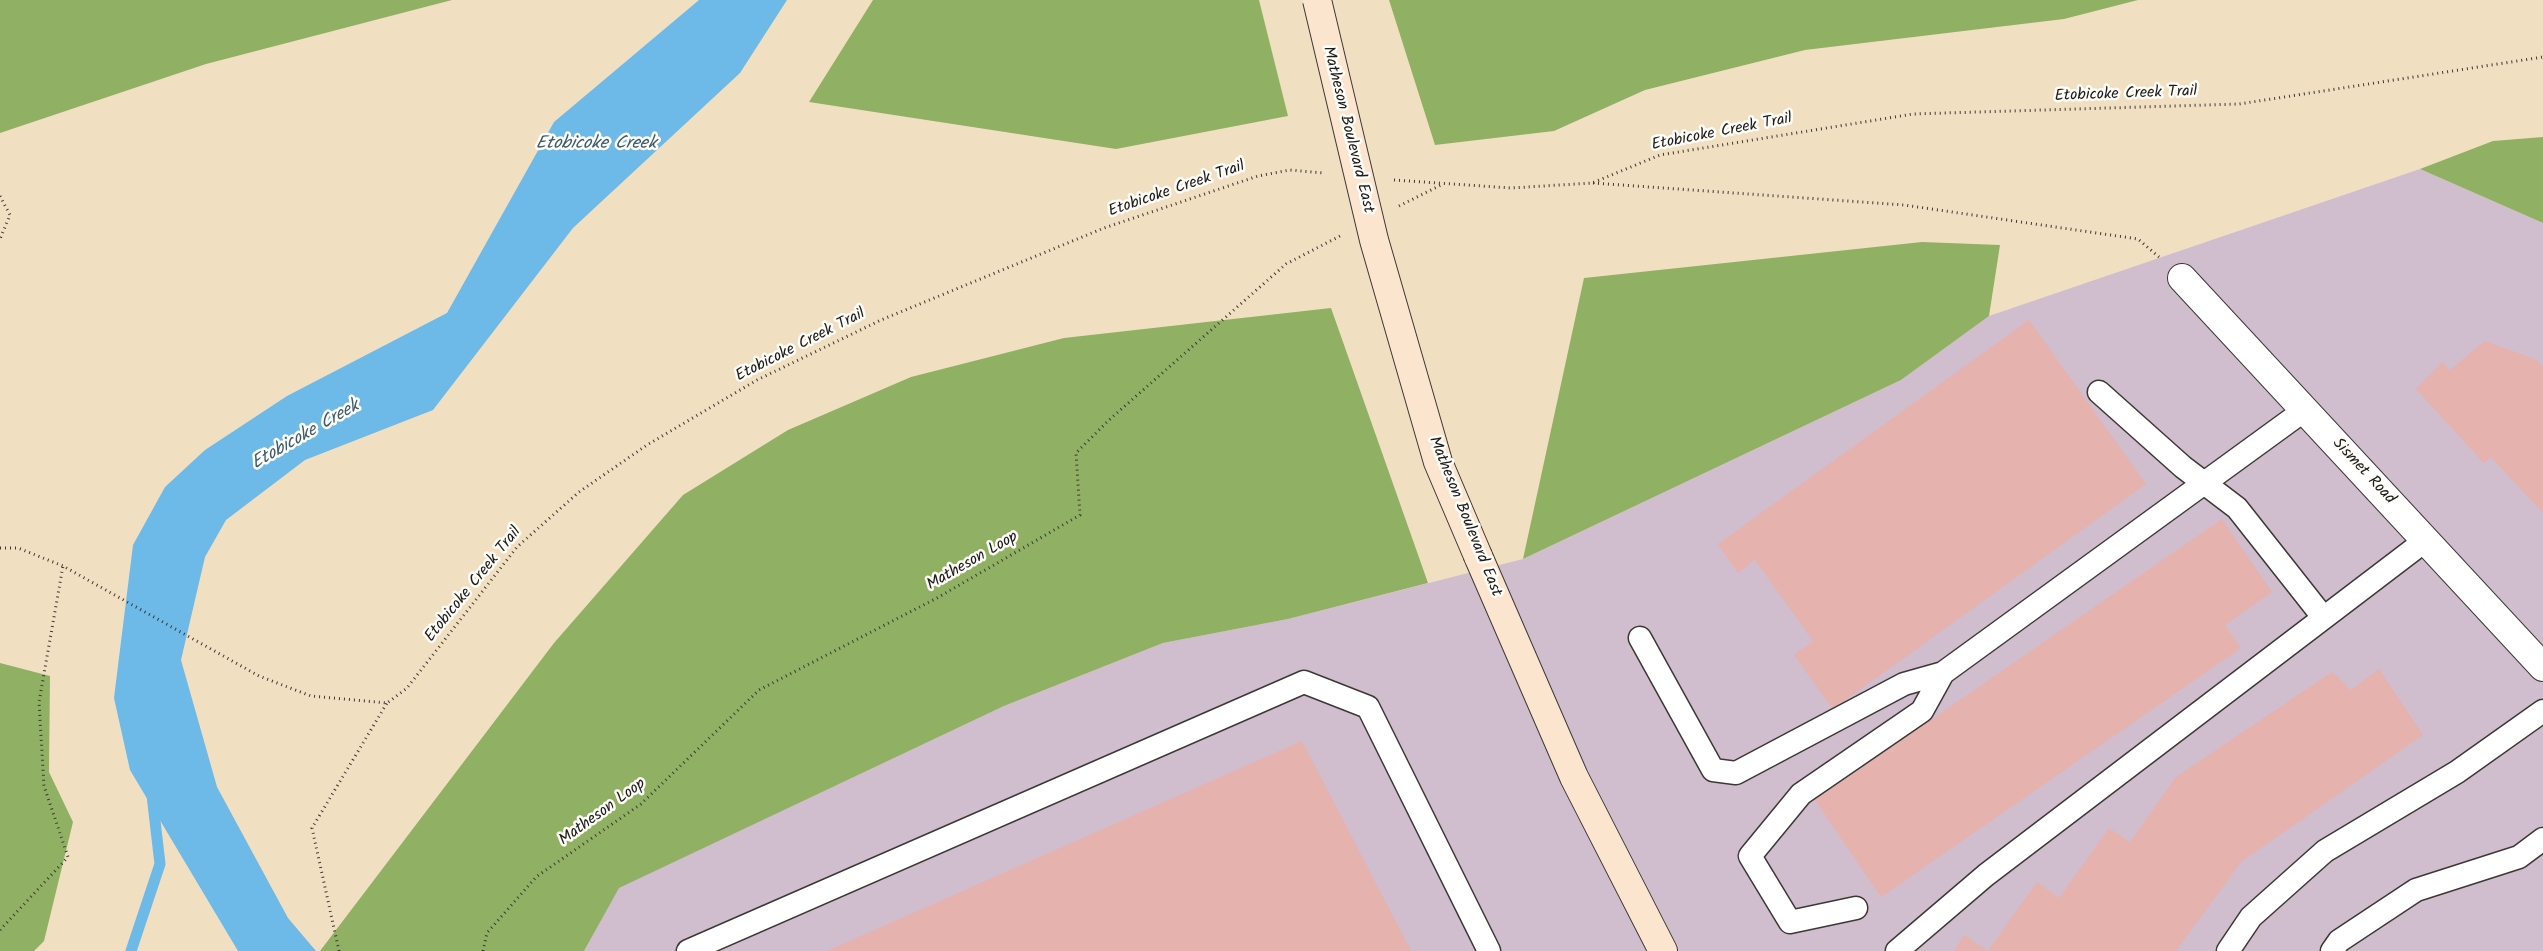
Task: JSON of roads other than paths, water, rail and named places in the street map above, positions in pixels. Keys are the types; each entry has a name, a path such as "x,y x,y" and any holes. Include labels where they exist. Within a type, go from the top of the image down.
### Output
{"street":[{"name":"Matheson Boulevard East","path":"1317,0 1374,240 1438,462 1574,777 1662,951"},
{"name":"Sismet Road","path":"2182,278 2543,668"}],"lane":[{"path":"2099,392 2183,467 2237,508 2323,617"},
{"path":"1640,638 1714,770 1736,773 1904,684 1944,673 2204,482 2306,410"},
{"path":"1897,951 1986,875 2426,540"},
{"path":"1856,908 1790,922 1750,856 1801,794 1922,710 1944,673"},
{"path":"688,951 1304,682 1368,707 1488,951"},
{"path":"2228,951 2251,917 2324,852 2457,772 2543,711"},
{"path":"2332,951 2339,942 2416,890 2519,857 2543,839"}],"water":[{"name":"Etobicoke Creek","path":"699,0 787,0 740,73 573,228 433,410 305,460 226,520 205,557 181,660 217,787 288,918 316,951 238,951 130,770 114,698 133,545 165,487 205,450 287,396 447,313 554,122"}],"waterway":[{"path":"131,951 160,864 152,795"}]}
